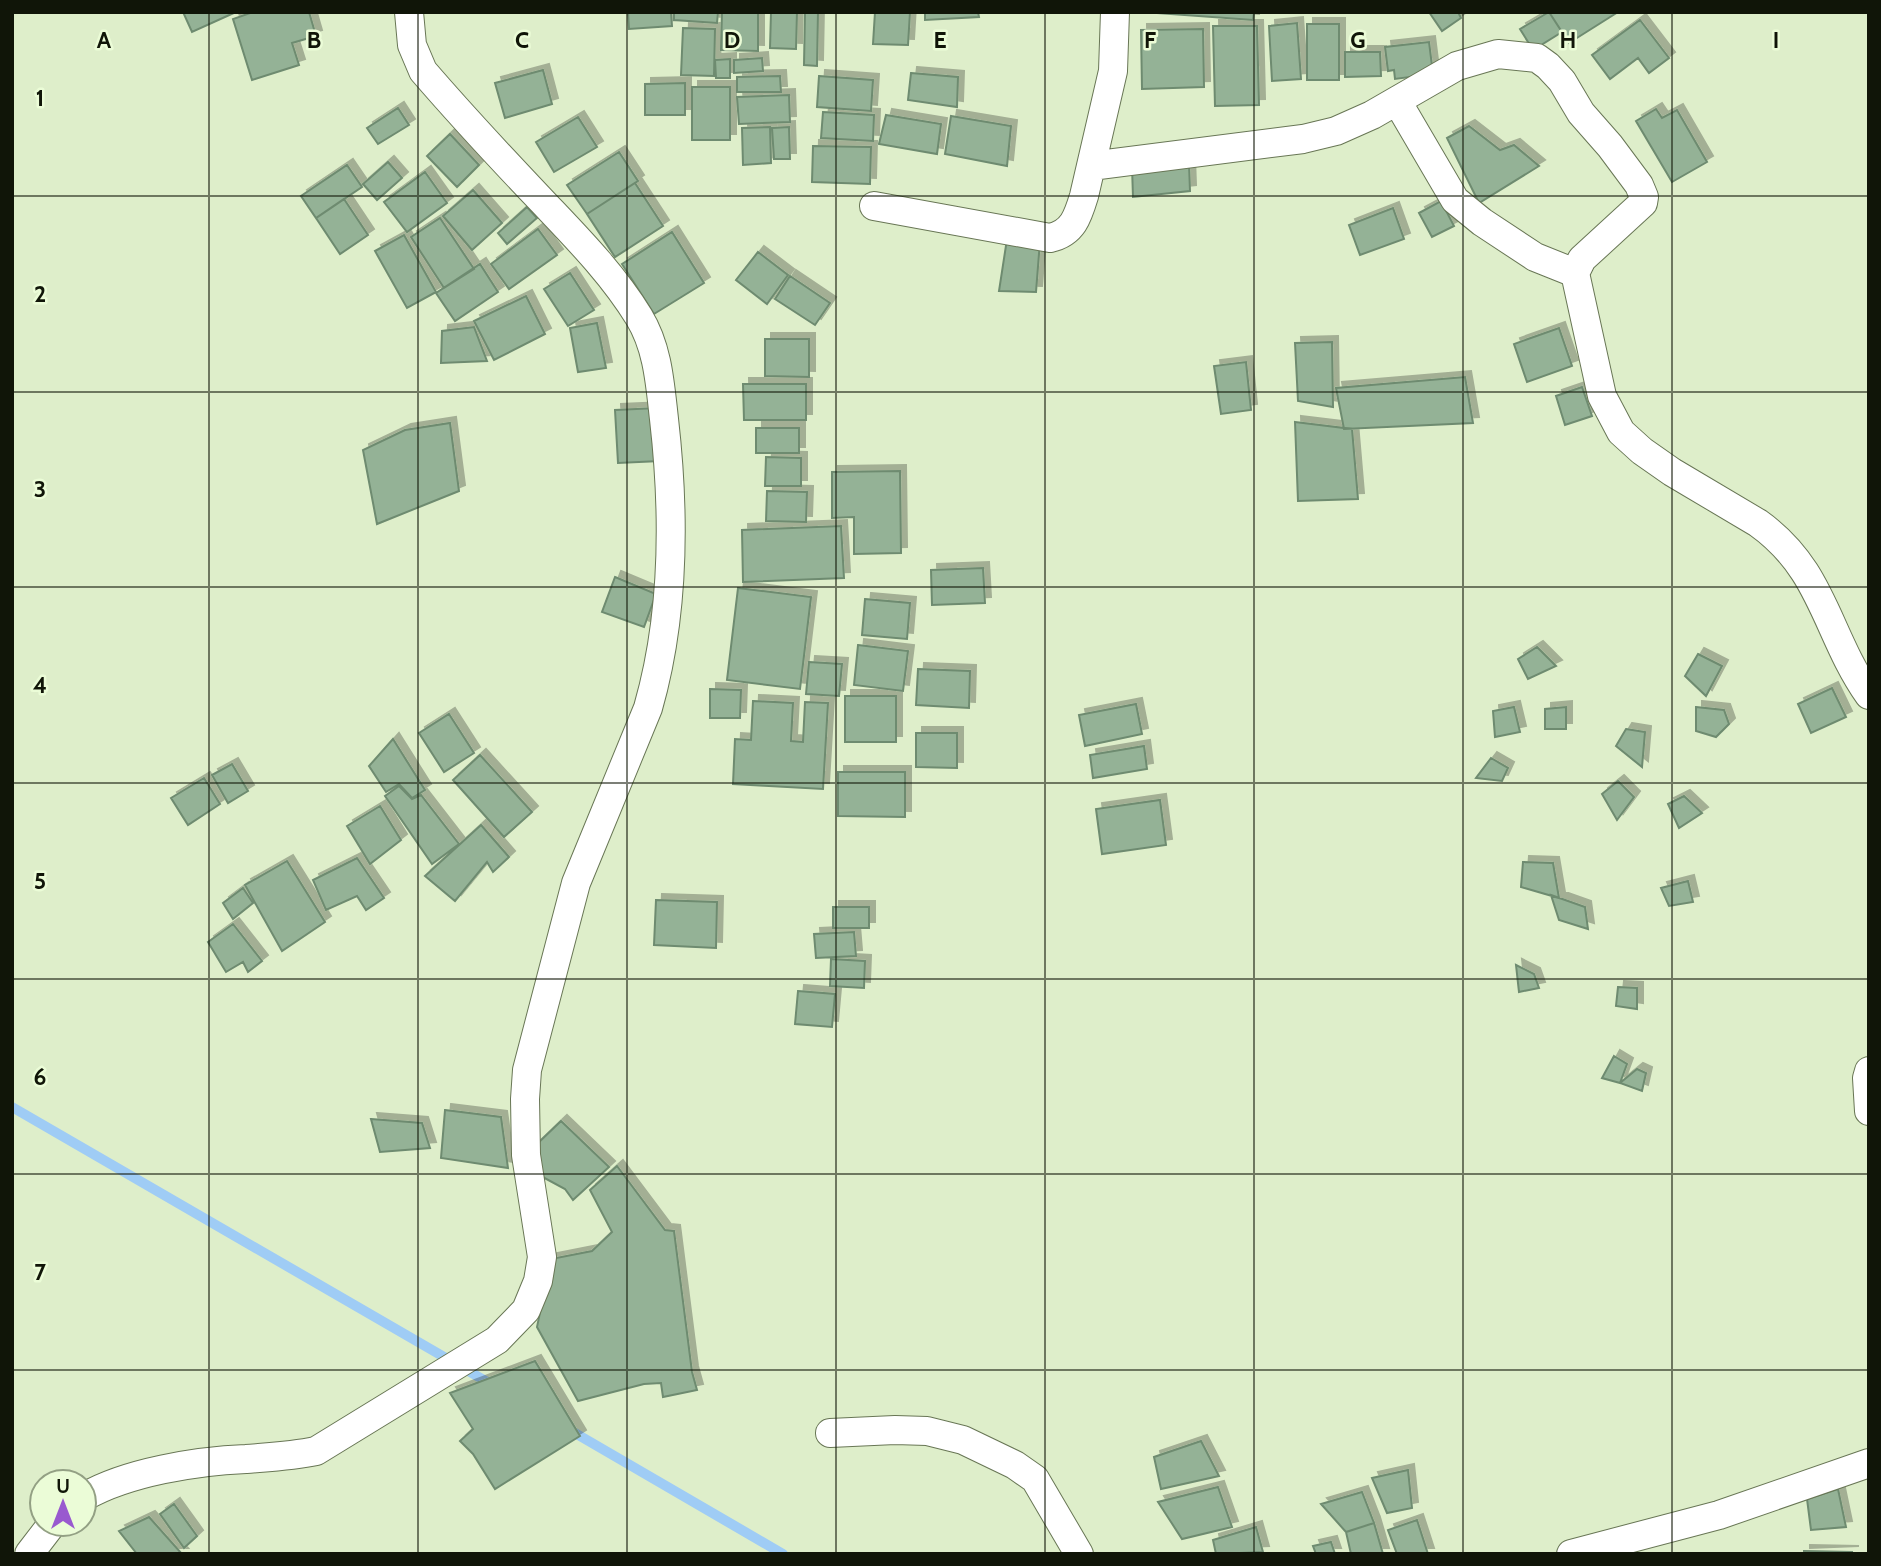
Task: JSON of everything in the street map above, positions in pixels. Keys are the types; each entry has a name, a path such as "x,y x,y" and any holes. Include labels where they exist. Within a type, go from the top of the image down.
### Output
{"street":[{"path":"98,1491 134,1476 158,1471 316,1451 497,1340 526,1310 541,1269 539,1237 526,1155 524,1099 527,1070 576,883 648,708 656,682 664,636 670,572 670,502 659,371 640,318 612,277 422,71 412,45 409,12"},
{"path":"874,206 1051,238 1065,233 1074,223 1084,196 1113,71 1115,12"},
{"path":"1091,166 1303,139 1336,131 1457,65 1497,54 1537,58 1548,65 1562,81 1581,113 1639,185 1644,197 1643,203 1582,259 1575,273 1602,396 1621,432 1629,441 1662,465 1758,523 1787,550 1811,579 1854,674 1869,695"},
{"path":"1397,100 1455,200 1482,222 1535,257 1575,273"},
{"path":"1869,1071 1869,1111"},
{"path":"830,1433 927,1431 963,1440 1016,1465 1035,1479 1079,1554"},
{"path":"1571,1554 1719,1515 1869,1463"},
{"path":"29,1554 41,1538"}],"building":[{"path":"183,12 236,12 192,32"},
{"path":"253,12 309,12 316,36 292,43 299,65 252,80 233,19"},
{"path":"628,12 671,12 672,26 629,29"},
{"path":"674,12 718,12 717,23 674,20"},
{"path":"722,12 758,12 758,51 721,50"},
{"path":"771,12 797,12 796,49 770,48"},
{"path":"805,12 818,12 817,66 804,65"},
{"path":"875,12 910,12 908,45 873,44"},
{"path":"925,12 978,12 979,17 925,20"},
{"path":"1143,12 1254,12 1253,20"},
{"path":"1429,12 1458,12 1461,18 1442,31"},
{"path":"1549,12 1618,12 1569,43"},
{"path":"1549,12 1562,32 1533,50 1520,29"},
{"path":"1640,20 1669,58 1649,73 1638,58 1610,79 1592,55"},
{"path":"1297,23 1301,79 1272,81 1269,26"},
{"path":"1307,24 1339,24 1339,80 1307,80"},
{"path":"1213,26 1257,26 1259,105 1215,106"},
{"path":"683,28 715,29 714,76 681,75"},
{"path":"1203,29 1204,87 1142,89 1141,30"},
{"path":"1429,42 1433,74 1395,79 1394,70 1388,71 1385,47"},
{"path":"1345,52 1380,52 1381,76 1345,77"},
{"path":"762,58 763,71 734,73 734,60"},
{"path":"730,59 730,78 716,78 715,60"},
{"path":"543,70 552,104 505,118 495,83"},
{"path":"911,73 958,77 957,107 908,100"},
{"path":"780,76 781,92 737,92 737,77"},
{"path":"819,76 873,80 871,111 817,107"},
{"path":"685,83 685,115 645,115 645,84"},
{"path":"692,87 730,87 730,140 692,140"},
{"path":"789,95 790,122 739,124 737,97"},
{"path":"398,108 409,125 378,144 367,128"},
{"path":"1656,109 1662,118 1677,110 1707,162 1672,182 1636,121"},
{"path":"823,112 874,115 873,141 821,138"},
{"path":"886,115 941,124 937,154 879,144"},
{"path":"951,116 1011,126 1007,166 945,154"},
{"path":"578,117 597,147 554,172 536,142"},
{"path":"1469,126 1500,150 1514,145 1539,166 1479,203 1447,138"},
{"path":"770,127 771,163 743,165 742,128"},
{"path":"789,127 790,159 774,159 772,128"},
{"path":"450,134 479,165 457,187 427,156"},
{"path":"813,146 871,147 870,184 812,182"},
{"path":"619,152 638,181 587,214 567,185"},
{"path":"388,162 402,178 377,200 363,184"},
{"path":"1189,164 1190,191 1133,197 1132,167"},
{"path":"347,165 362,187 316,218 301,196"},
{"path":"425,172 447,203 407,232 384,202"},
{"path":"635,183 663,226 615,257 587,214"},
{"path":"473,190 502,223 472,250 443,216"},
{"path":"344,199 368,235 340,254 316,218"},
{"path":"1441,201 1454,226 1432,237 1419,213"},
{"path":"527,207 537,218 507,244 498,233"},
{"path":"1393,208 1404,239 1360,255 1349,225"},
{"path":"440,218 474,269 444,288 411,237"},
{"path":"538,229 557,255 509,289 491,264"},
{"path":"672,232 704,283 654,314 622,264"},
{"path":"404,235 436,292 407,308 375,251"},
{"path":"1007,239 1040,241 1036,292 999,291"},
{"path":"758,252 788,275 767,304 736,280"},
{"path":"480,264 498,292 455,321 436,293"},
{"path":"570,273 594,310 568,326 544,289"},
{"path":"790,276 830,303 815,325 775,299"},
{"path":"526,296 545,334 494,360 474,321"},
{"path":"597,323 606,368 578,372 570,328"},
{"path":"474,327 487,361 441,363 442,331"},
{"path":"1559,328 1572,366 1527,382 1514,344"},
{"path":"765,339 809,339 809,377 765,376"},
{"path":"1332,342 1333,407 1298,401 1295,343"},
{"path":"1246,362 1251,410 1221,414 1214,366"},
{"path":"1465,377 1473,423 1344,429 1336,388"},
{"path":"743,384 806,384 806,420 744,420"},
{"path":"1582,387 1592,416 1565,425 1556,396"},
{"path":"658,408 660,461 618,463 615,410"},
{"path":"1295,422 1352,429 1358,499 1298,501"},
{"path":"450,423 459,491 377,524 363,450 405,430"},
{"path":"756,428 799,428 799,453 756,453"},
{"path":"766,457 801,458 801,486 765,486"},
{"path":"900,471 901,553 854,554 854,517 832,518 832,472"},
{"path":"767,491 807,492 806,522 766,521"},
{"path":"841,526 844,578 743,582 742,530"},
{"path":"983,568 985,603 932,605 931,570"},
{"path":"615,577 656,594 644,627 602,612"},
{"path":"738,588 811,597 800,689 727,680"},
{"path":"865,599 910,603 907,639 862,635"},
{"path":"858,645 908,651 903,691 854,685"},
{"path":"1537,647 1556,666 1528,679 1518,659"},
{"path":"1698,654 1722,666 1706,696 1685,676"},
{"path":"809,662 842,664 839,696 806,694"},
{"path":"918,669 970,671 969,708 916,705"},
{"path":"1832,688 1846,717 1811,733 1798,704"},
{"path":"710,689 741,690 740,718 710,718"},
{"path":"845,696 896,696 896,742 845,742"},
{"path":"753,701 793,703 791,741 803,742 805,702 828,703 823,789 733,784 735,739 751,740"},
{"path":"1136,704 1142,734 1085,746 1079,715"},
{"path":"1514,707 1520,732 1495,737 1493,711"},
{"path":"1566,707 1566,729 1545,729 1545,709"},
{"path":"1696,707 1724,710 1729,724 1716,737 1696,731"},
{"path":"449,714 474,753 444,772 419,733"},
{"path":"1626,729 1645,732 1642,767 1616,746"},
{"path":"916,733 957,733 957,768 916,767"},
{"path":"393,739 425,790 412,798 399,784 386,792 369,766"},
{"path":"1144,746 1147,769 1093,778 1090,755"},
{"path":"480,755 532,812 504,837 453,780"},
{"path":"1491,758 1508,768 1502,781 1476,778"},
{"path":"232,764 248,791 228,803 212,775"},
{"path":"838,772 905,772 905,817 838,816"},
{"path":"204,778 220,804 188,825 171,798"},
{"path":"1618,781 1634,797 1617,820 1602,794"},
{"path":"399,786 412,799 421,795 459,844 432,864 385,796"},
{"path":"1684,796 1702,813 1679,828 1668,804"},
{"path":"1160,800 1166,845 1102,854 1096,809"},
{"path":"380,806 401,840 370,864 347,826"},
{"path":"481,825 509,857 493,872 487,862 455,901 425,876"},
{"path":"357,858 384,898 366,910 357,896 326,910 313,880"},
{"path":"287,861 325,922 282,951 245,885"},
{"path":"1523,862 1553,863 1559,898 1521,887"},
{"path":"1688,881 1693,902 1669,906 1661,888"},
{"path":"243,888 253,903 233,919 223,903"},
{"path":"1551,895 1585,907 1588,929 1559,920"},
{"path":"656,900 717,902 716,948 654,945"},
{"path":"833,907 869,907 869,928 833,928"},
{"path":"233,924 262,961 248,972 243,962 226,972 208,942"},
{"path":"854,932 856,956 816,958 814,934"},
{"path":"831,959 865,961 864,988 830,986"},
{"path":"1516,965 1534,974 1539,988 1519,992"},
{"path":"1618,987 1637,988 1637,1009 1616,1006"},
{"path":"798,991 835,994 832,1027 795,1024"},
{"path":"1614,1056 1627,1064 1620,1083 1602,1078"},
{"path":"1637,1069 1646,1073 1642,1091 1620,1083"},
{"path":"445,1110 501,1117 508,1168 441,1158"},
{"path":"371,1119 422,1123 430,1148 380,1152"},
{"path":"561,1121 609,1167 573,1200 565,1189 539,1175 536,1145"},
{"path":"617,1166 665,1230 674,1231 692,1372 697,1390 663,1397 661,1383 644,1384 578,1401 537,1327 551,1259 592,1251 612,1232 590,1190"},
{"path":"535,1361 580,1436 495,1489 473,1454 460,1441 473,1429 450,1393"},
{"path":"1201,1441 1219,1476 1161,1489 1154,1457"},
{"path":"1408,1470 1412,1508 1387,1513 1372,1478"},
{"path":"1218,1487 1232,1527 1182,1539 1158,1502"},
{"path":"1838,1489 1846,1527 1811,1530 1807,1499"},
{"path":"1362,1492 1374,1523 1346,1532 1321,1504"},
{"path":"174,1504 197,1536 184,1548 160,1514"},
{"path":"149,1517 182,1554 137,1554 119,1531"},
{"path":"1417,1520 1428,1554 1397,1554 1388,1530"},
{"path":"1374,1523 1383,1554 1351,1554 1346,1532"},
{"path":"1256,1527 1263,1552 1216,1554 1213,1540"},
{"path":"1331,1542 1335,1554 1316,1554 1313,1546"},
{"path":"1804,1551 1853,1552 1804,1554"}],"waterway":[{"path":"12,1107 496,1387"},
{"path":"568,1429 783,1554"}]}
